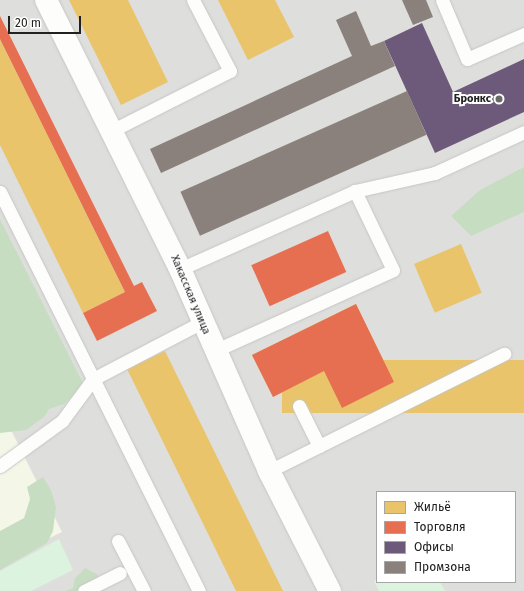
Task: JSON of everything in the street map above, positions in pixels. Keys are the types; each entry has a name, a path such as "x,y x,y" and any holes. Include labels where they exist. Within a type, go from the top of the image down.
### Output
{"street":[{"name":"Хакасская улица","path":"46,0 180,269 214,351 269,471 330,591"}],"lane":[{"path":"111,132 230,71 193,0"},
{"path":"442,0 467,59 524,34"},
{"path":"180,269 355,191 435,173 524,132"},
{"path":"214,351 393,270 355,191"},
{"path":"0,192 199,591"},
{"path":"0,466 62,421 93,379 202,322"},
{"path":"269,471 504,354"},
{"path":"299,406 319,446"},
{"path":"118,541 144,591"},
{"path":"84,591 120,573"}],"shaded area":[{"path":"0,0 524,0 524,591 0,591"},
{"path":"0,408 62,532 0,562"}],"green space":[{"path":"524,167 524,212 471,236 451,216 480,190"},
{"path":"0,219 84,385 64,404 49,409 44,417 26,430 0,433"},
{"path":"43,477 51,490 56,507 53,531 47,543 0,570 0,531 24,518 30,499 27,487"},
{"path":"59,539 73,570 31,591 0,591 0,571"},
{"path":"85,568 97,574 102,591 66,591 73,588 75,578"},
{"path":"376,580 376,583 441,583 445,591 379,591 374,581"}],"building: Жильё":[{"path":"69,0 128,0 168,82 121,105"},
{"path":"218,0 275,0 294,37 248,60"},
{"path":"0,39 125,292 83,313 0,145"},
{"path":"461,244 482,293 435,313 414,264"},
{"path":"356,304 394,382 342,408 324,371 273,397 252,355"},
{"path":"165,351 283,591 236,591 127,369"},
{"path":"282,360 524,360 524,413 282,413"}],"building: Торговля":[{"path":"0,16 134,286 142,282 157,311 97,341 83,313 125,292 0,39"},
{"path":"328,231 346,272 270,306 251,265"},
{"path":"356,304 394,382 342,408 324,371 273,397 252,355"}],"building: Офисы":[{"path":"422,23 453,92 524,59 524,112 435,153 384,41"}],"building: Промзона":[{"path":"402,0 426,0 433,17 413,25"},
{"path":"356,11 371,46 384,41 395,66 161,173 150,149 352,56 336,20"},
{"path":"407,91 427,135 200,236 180,192"}],"place":[{"name":"Бронкс","path":"499,99"}]}
